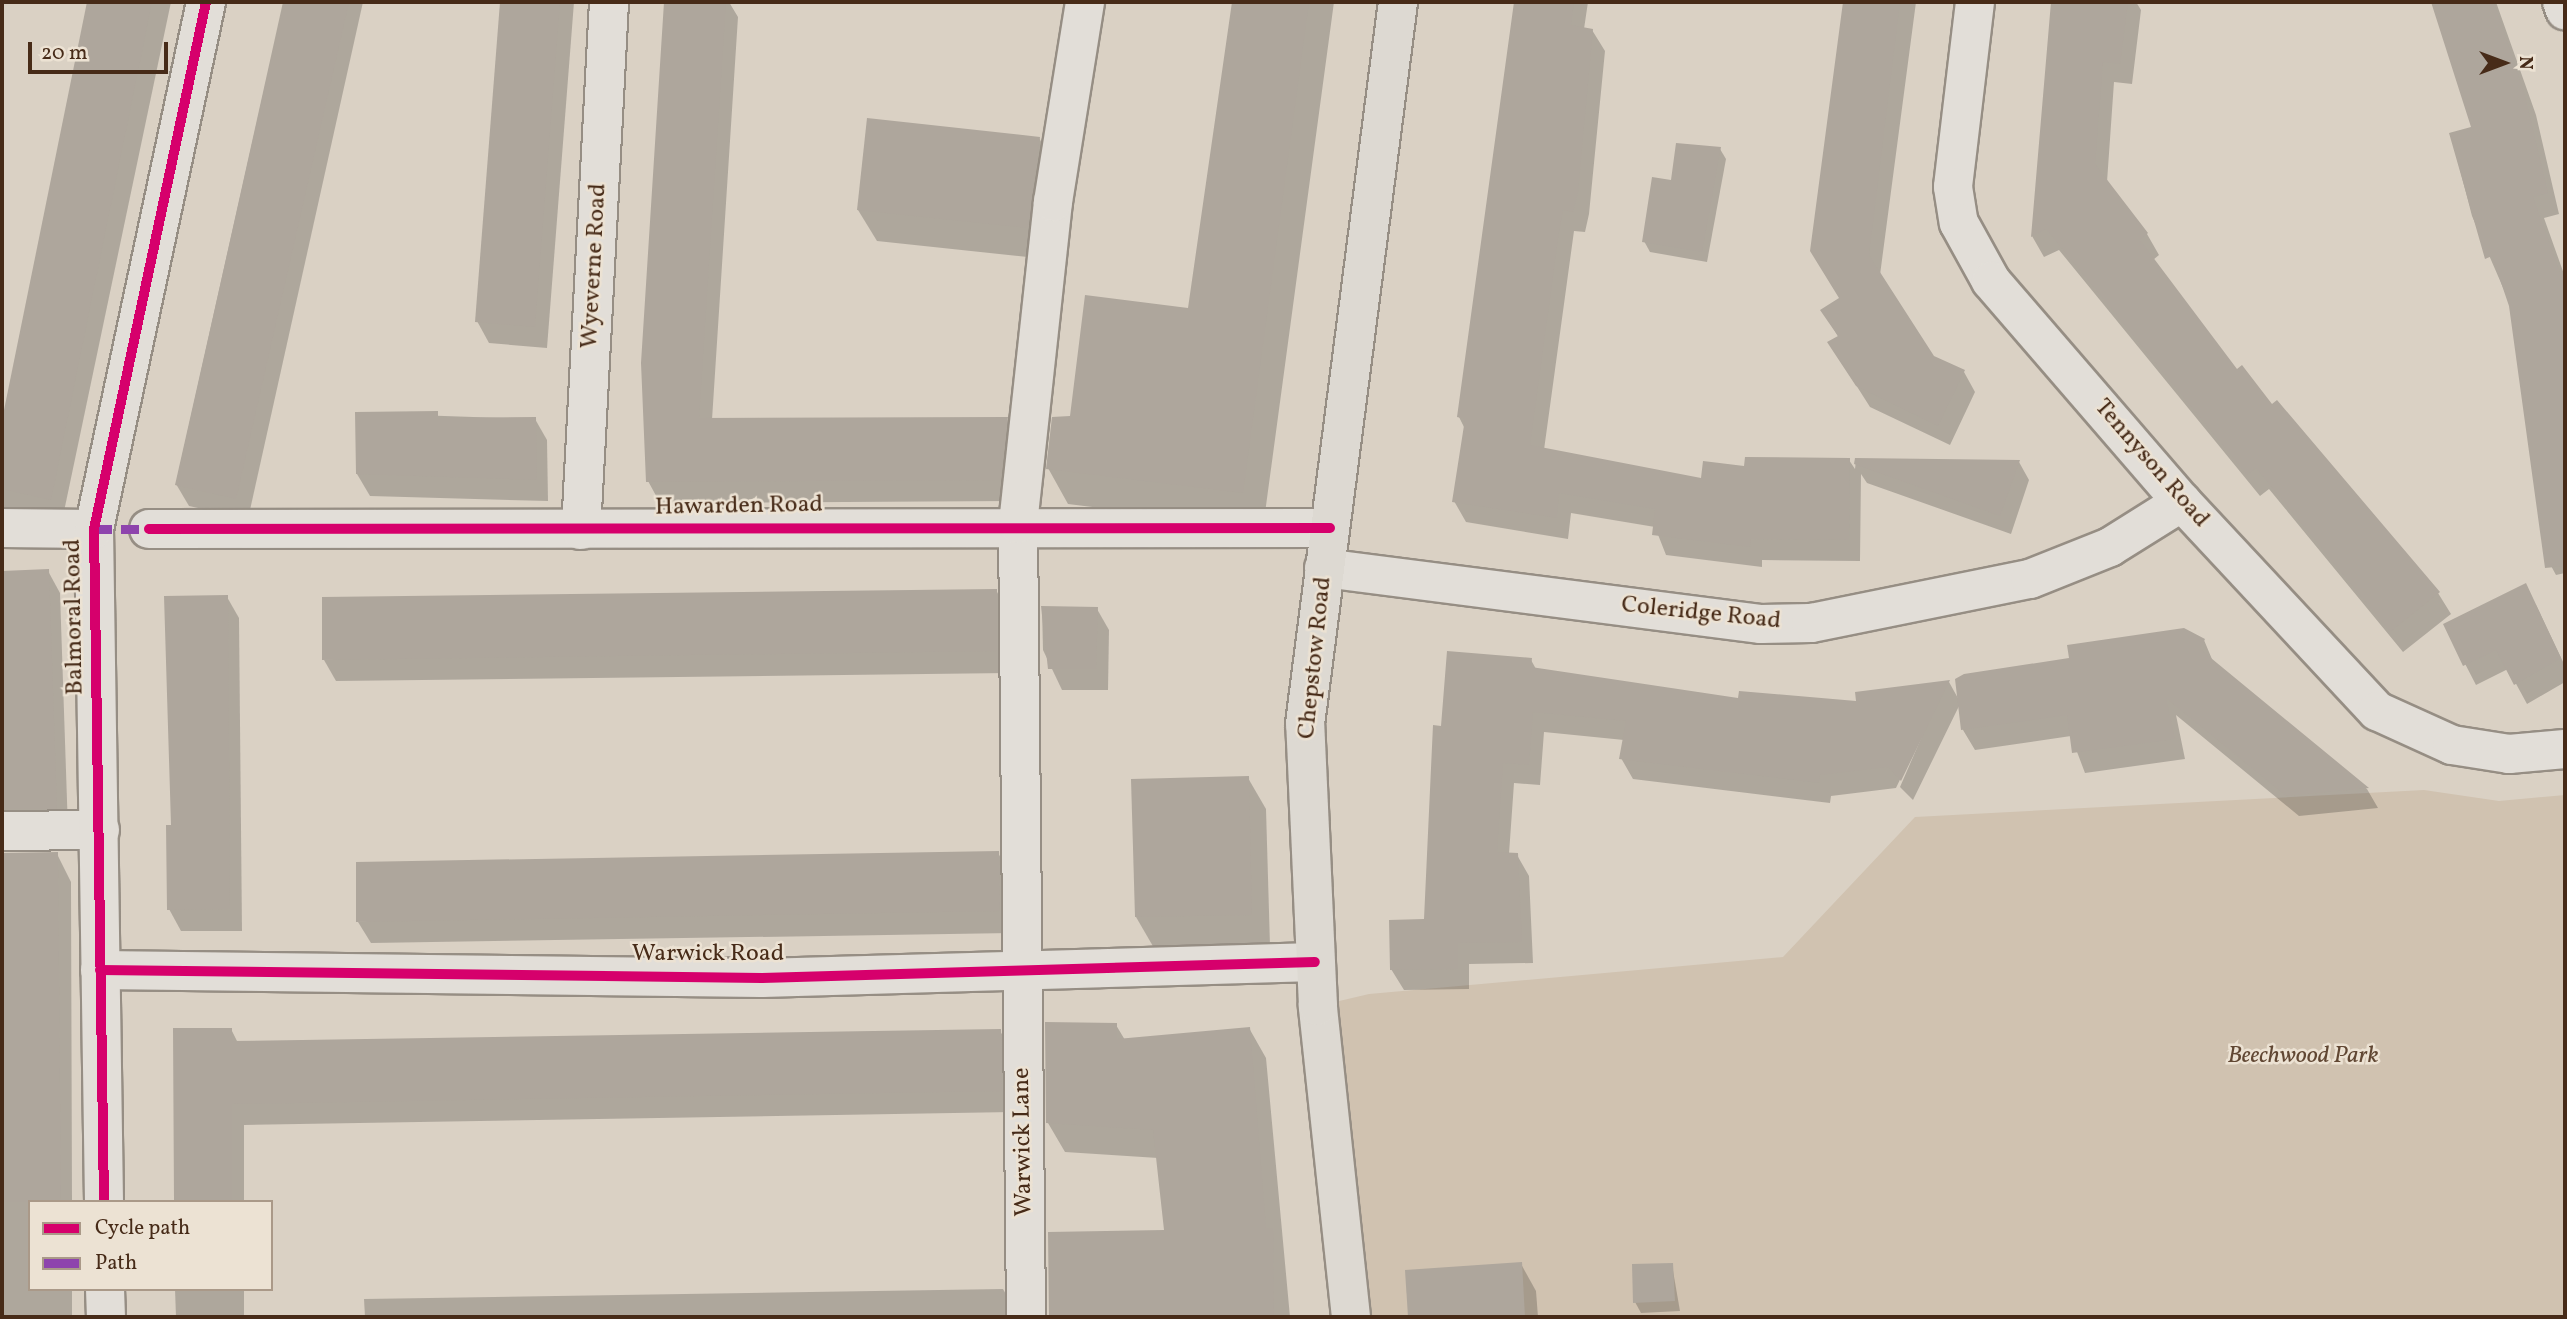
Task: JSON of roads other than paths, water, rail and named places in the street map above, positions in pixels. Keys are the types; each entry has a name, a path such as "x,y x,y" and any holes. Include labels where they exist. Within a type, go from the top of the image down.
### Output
{"main road":[{"name":"Chepstow Road","path":"1351,1317 1315,962 1305,724 1398,2"}],"street":[{"name":"Balmoral Road","path":"104,1200 94,529 206,2"},
{"name":"Wyeverne Road","path":"581,530 609,2"},
{"name":"Warwick Lane","path":"1026,1317 1018,524 1053,202 1085,2"},
{"name":"Tennyson Road","path":"1975,2 1956,147 1959,223 1991,281 2182,502 2396,724 2487,751 2565,750"},
{"path":"2563,2 2565,10"},
{"name":"Coleridge Road","path":"1324,568 1761,624 1811,623 2030,579 2110,547 2182,502"},
{"name":"Hawarden Road","path":"149,529 581,530 1018,524 1330,528"},
{"path":"2,528 94,529"},
{"path":"2,831 100,830"},
{"name":"Warwick Road","path":"100,970 762,978 1022,967 1315,962"},
{"path":"105,1291 106,1317"}],"park label":[{"name":"Beechwood Park","path":"2303,1057"}]}
